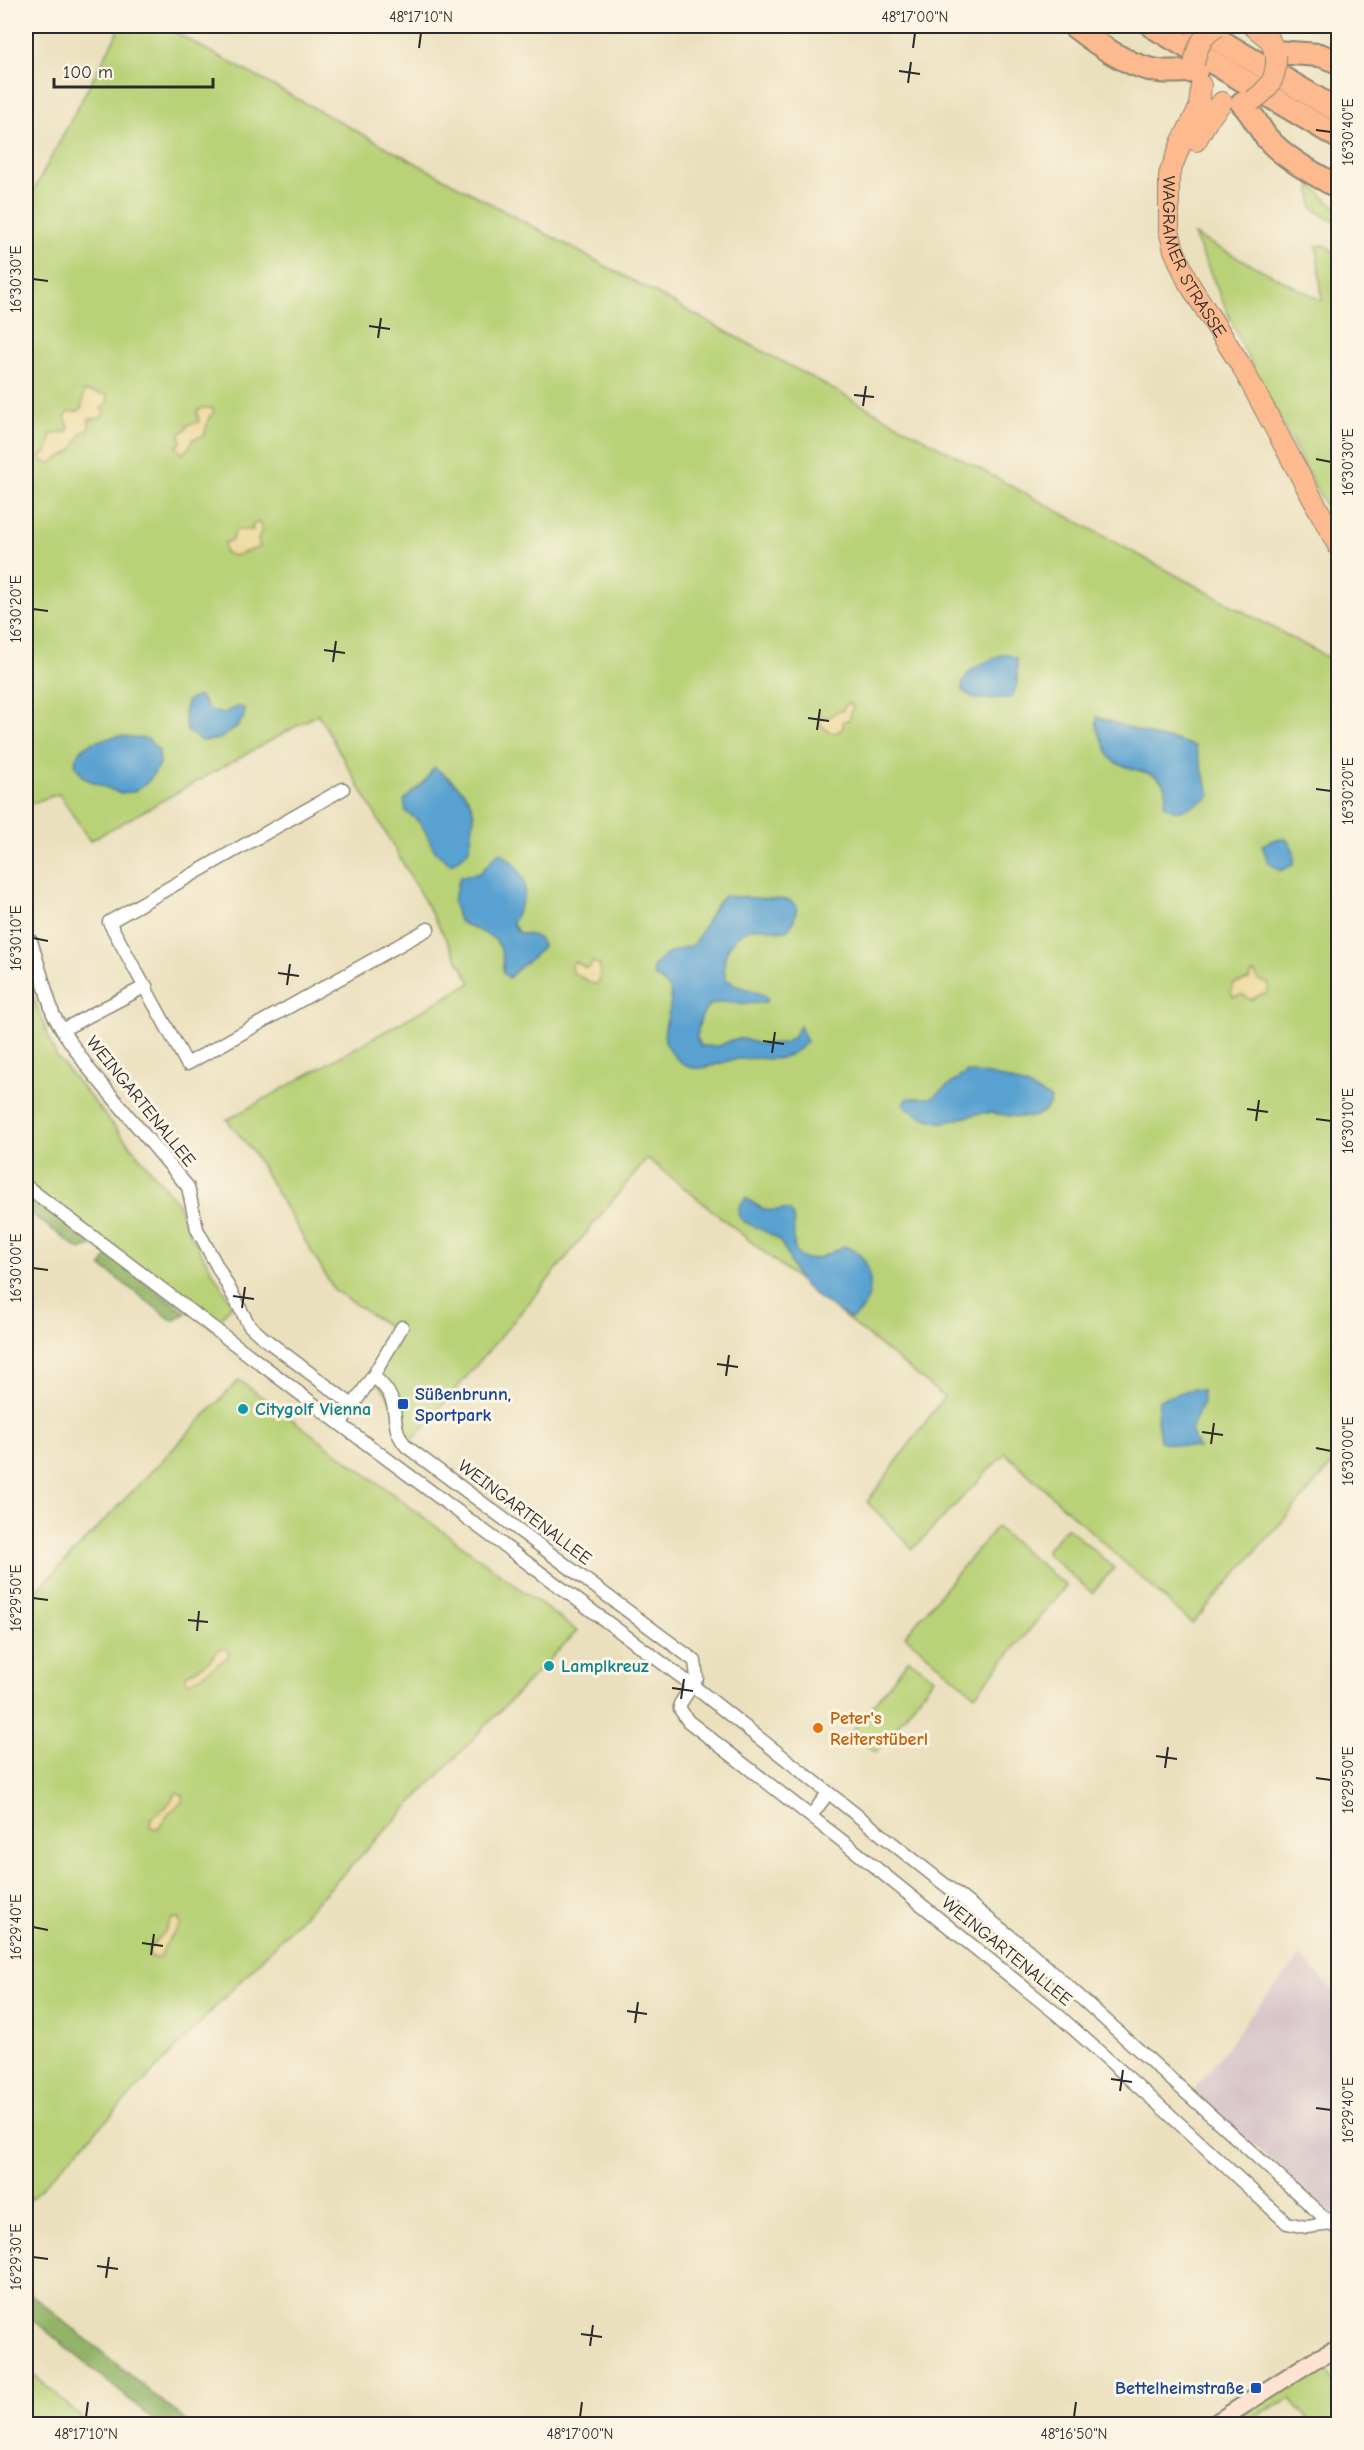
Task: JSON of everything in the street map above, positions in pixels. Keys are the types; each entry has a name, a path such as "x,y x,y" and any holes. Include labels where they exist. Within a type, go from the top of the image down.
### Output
{"highway":[{"path":"1074,26 1113,53 1152,70 1197,73"},
{"path":"1152,26 1338,137"},
{"path":"1195,26 1338,111"},
{"path":"1273,43 1338,62"},
{"path":"1239,102 1253,114 1267,137 1278,148 1338,187"}],"main road":[{"path":"1188,144 1199,108 1197,50 1204,37 1219,26"},
{"path":"1188,144 1208,120 1239,102 1264,93 1273,81 1276,67 1273,43 1253,26"},
{"path":"1197,73 1210,95 1239,102"},
{"name":"WAGRAMER STRASSE","path":"1188,144 1169,175 1169,230 1174,250 1188,282 1242,367 1338,546"}],"street":[{"path":"344,789 109,922 187,1064 428,929"},
{"name":"WEINGARTENALLEE","path":"31,941 52,1014 89,1069 188,1187 197,1229 249,1325 352,1405"},
{"path":"62,1030 146,986"},
{"name":"WEINGARTENALLEE","path":"26,1186 340,1424 692,1685 1029,1952 1335,2227"},
{"path":"340,1424 374,1376 402,1327"},
{"name":"WEINGARTENALLEE","path":"374,1376 388,1389 393,1399 396,1430 399,1438 407,1446 695,1661 698,1674 680,1704 680,1709 688,1721 811,1816 1058,2015 1287,2223 1306,2227 1335,2227"},
{"path":"606,1623 621,1605"},
{"path":"811,1816 828,1793"},
{"path":"1214,2424 1314,2360 1331,2352 1338,2352"}],"shaded area":[{"path":"1301,1957 1338,1995 1338,2220 1193,2091 1251,2014"}],"green space":[{"path":"121,26 163,26 1338,663 1338,1458 1192,1624 1005,1453 913,1549 867,1502 944,1397 647,1158 544,1285 407,1447 395,1405 373,1376 398,1333 334,1290 253,1152 227,1120 471,983 318,714 90,841 59,794 26,805 26,205"},
{"path":"1311,184 1330,203 1338,207 1338,220 1328,219 1312,207"},
{"path":"1194,235 1322,301 1317,246 1325,245 1338,255 1338,530 1242,346"},
{"path":"26,978 56,1056 177,1202 190,1234 232,1304 213,1329 26,1186"},
{"path":"26,1192 95,1245 80,1250 26,1210"},
{"path":"109,1254 186,1313 173,1321 101,1266"},
{"name":"Citygolf Vienna","path":"239,1380 577,1631 26,2204 26,1602"},
{"path":"996,1527 1066,1586 975,1695 905,1636"},
{"path":"1067,1527 1114,1568 1092,1593 1045,1552"},
{"path":"909,1659 934,1678 876,1753 851,1733"},
{"path":"26,2290 190,2424 159,2424 26,2314"},
{"path":"1322,2367 1326,2368 1334,2382 1338,2383 1338,2424 1312,2424 1291,2399 1237,2424 1225,2424 1286,2387 1290,2388"},
{"path":"26,2368 81,2417 89,2424 26,2424"}],"sand":[{"path":"84,391 108,395 107,403 101,408 104,412 101,418 89,419 89,430 82,432 72,451 51,463 42,461 41,456 48,450 51,434 67,432 69,428 65,417 68,412 79,411 82,407"},
{"path":"202,408 212,408 214,413 209,417 204,436 193,439 183,454 176,447 181,442 180,434 187,428 187,425 199,422 197,411"},
{"path":"258,522 262,529 258,540 260,547 234,556 225,553 224,543 232,540 236,530 253,530 252,526"},
{"path":"847,703 853,705 849,720 843,721 843,728 838,732 830,733 820,724 822,716 829,718 837,711 842,711"},
{"path":"574,961 586,968 590,967 592,962 600,965 599,983 593,984 572,972 571,966"},
{"path":"1252,973 1255,973 1258,980 1269,984 1267,994 1259,995 1251,1000 1243,995 1233,997 1231,991 1234,984 1249,980"},
{"path":"225,1648 229,1652 227,1658 196,1679 188,1682 186,1680 186,1675 210,1661 218,1650"},
{"path":"177,1792 183,1795 183,1801 170,1812 159,1828 152,1828 151,1818 166,1807"},
{"path":"172,1919 178,1919 181,1925 169,1939 160,1957 154,1958 149,1955 149,1948 164,1933"}],"water":[{"path":"1004,654 1017,658 1017,683 1012,698 976,699 962,691 965,677 970,672 983,663"},
{"path":"199,696 209,709 222,714 237,707 244,708 244,717 238,726 221,738 201,741 187,731 184,712 188,700"},
{"path":"1097,717 1159,738 1172,739 1195,746 1210,795 1191,807 1180,810 1164,805 1166,792 1156,777 1125,767 1109,756 1097,728"},
{"path":"119,736 148,739 159,751 160,764 148,782 133,792 119,793 84,778 75,765 80,751 91,743"},
{"path":"434,767 460,788 473,808 474,819 469,848 465,855 450,864 435,851 422,825 406,812 404,800 425,781"},
{"path":"1286,839 1294,851 1294,861 1293,865 1280,871 1268,862 1262,845 1272,840"},
{"path":"499,852 519,871 524,883 523,899 512,923 519,933 537,937 543,946 509,978 503,973 503,959 497,942 459,921 453,901 460,877 480,873"},
{"path":"724,896 789,900 797,907 793,922 788,929 780,931 755,928 746,931 733,941 726,955 724,971 726,979 762,994 767,997 766,1002 753,1004 720,1002 712,1005 705,1011 700,1022 697,1039 701,1046 719,1046 734,1039 744,1039 759,1044 784,1043 793,1037 800,1026 807,1042 782,1058 739,1059 705,1068 691,1067 675,1057 665,1041 664,1034 671,1004 671,993 665,984 654,976 653,967 670,953 692,946"},
{"path":"967,1072 1001,1077 1022,1084 1051,1099 1049,1106 1032,1117 1020,1118 985,1113 944,1122 926,1118 905,1107 904,1103 908,1098 931,1098"},
{"path":"746,1198 767,1210 790,1211 794,1223 795,1248 797,1254 803,1258 813,1259 825,1256 844,1246 861,1256 866,1264 870,1282 867,1302 862,1310 851,1319 821,1300 806,1287 796,1275 780,1242 772,1235 740,1218 738,1209"},
{"path":"1191,1389 1202,1390 1203,1402 1191,1430 1198,1448 1160,1441 1157,1419 1159,1400"}],"place":[{"name":"Süßenbrunn, Sportpark","path":"403,1404"},
{"name":"Citygolf Vienna","path":"243,1409"},
{"name":"Lamplkreuz","path":"549,1666"},
{"name":"Peter's Reiterstüberl","path":"818,1728"},
{"name":"Bettelheimstraße","path":"1256,2388"}]}
